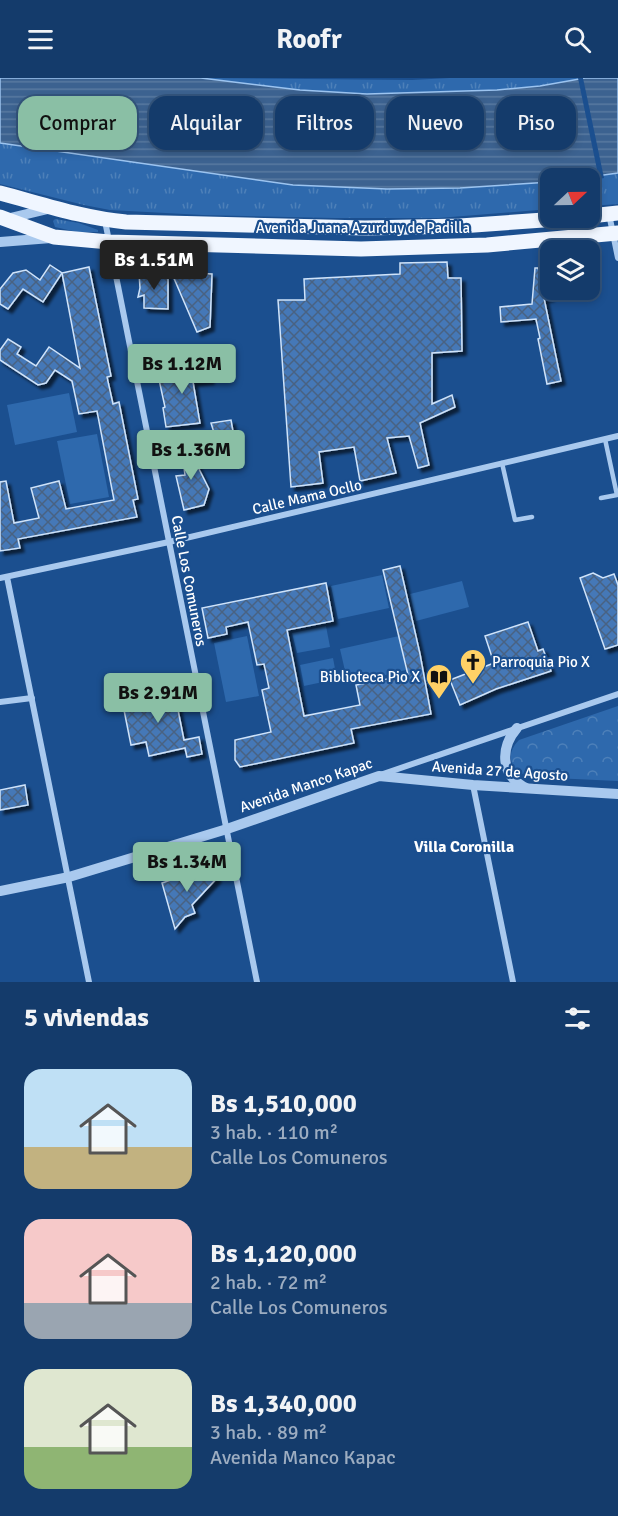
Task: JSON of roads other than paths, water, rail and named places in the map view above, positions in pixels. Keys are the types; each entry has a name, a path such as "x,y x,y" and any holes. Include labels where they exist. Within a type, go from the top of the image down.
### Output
{"main road":[{"path":"0,193 54,208"},
{"path":"54,208 46,213 42,224 54,237"},
{"name":"Avenida Juana Azurduy de Padilla","path":"54,208 126,222 365,228 460,226 540,220"},
{"path":"2,218 54,237"},
{"name":"Avenida Juana Azurduy de Padilla","path":"54,237 109,242 361,249 487,245 615,234"}],"street":[{"name":"Avenida Juana Azurduy de Padilla","path":"2,218 54,208"},
{"path":"614,213 618,258"},
{"name":"Calle Los Comuneros","path":"104,219 257,982"},
{"name":"Avenida Juana Azurduy de Padilla","path":"0,242 54,237"},
{"name":"Calle Mama Ocllo","path":"3,578 169,542 618,436"},
{"path":"3,578 32,698 89,982"},
{"name":"Avenida Manco Kapac","path":"0,891 69,877 227,829 618,694"},
{"path":"0,702 32,698"},
{"path":"517,728 509,738 505,750 505,761 510,774 517,783 528,788"},
{"name":"Avenida 27 de Agosto","path":"379,776 473,785 618,794"},
{"path":"473,785 513,982"}],"lane":[{"path":"601,498 618,495 605,439"},
{"path":"502,463 515,520 532,517"}],"place":[{"name":"Parroquia Pio X","path":"473,685"},
{"name":"Biblioteca Pio X","path":"439,700"}],"district":[{"name":"Villa Coronilla","path":"464,847"}]}
